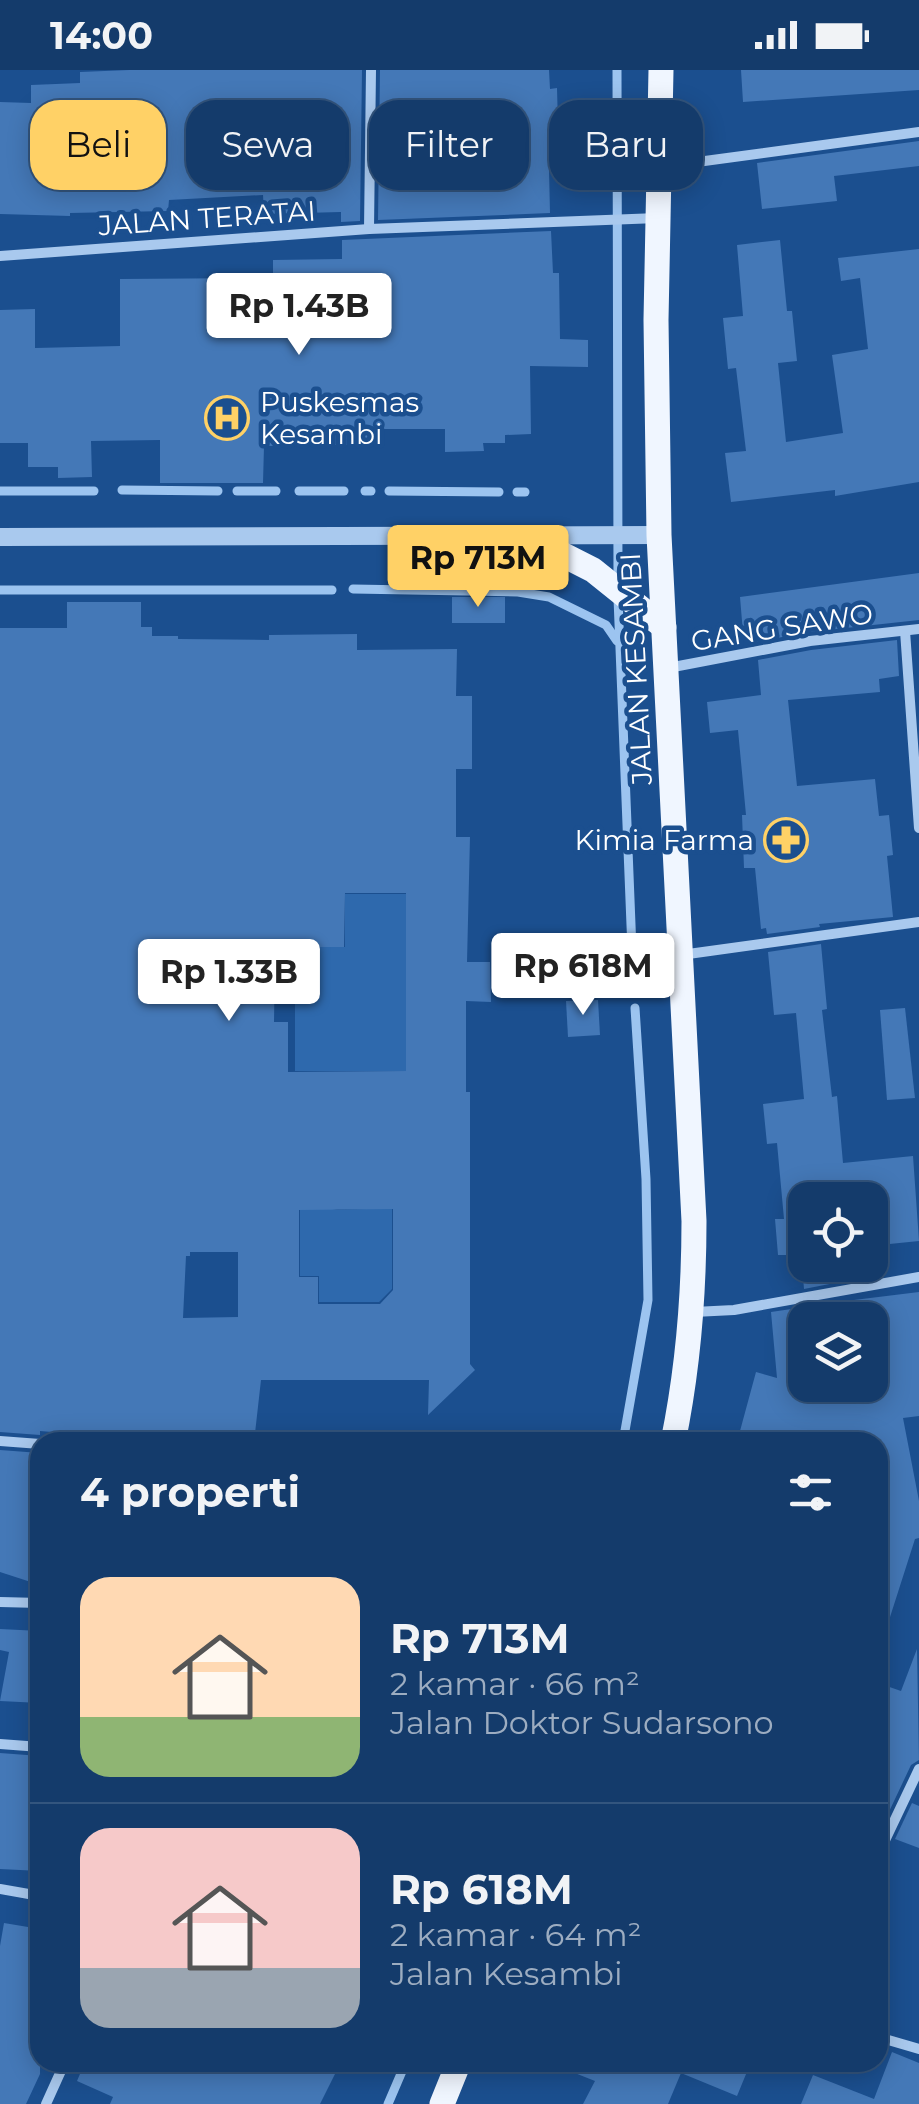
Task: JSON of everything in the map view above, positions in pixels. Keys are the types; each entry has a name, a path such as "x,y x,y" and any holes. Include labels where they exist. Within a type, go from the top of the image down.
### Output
{"main road":[{"name":"JALAN KESAMBI","path":"660,70 660,100"},
{"name":"JALAN KESAMBI","path":"653,190 646,219 694,1221 693,1312 675,1432"},
{"path":"530,538 593,570 664,627"},
{"path":"442,2104 455,2072"}],"street":[{"path":"369,229 371,70"},
{"path":"703,161 919,132"},
{"name":"JALAN TERATAI","path":"0,256 369,229 646,219"},
{"path":"0,537 659,535"},
{"name":"GANG SAWO","path":"666,669 810,641 919,630"},
{"path":"905,631 919,828"},
{"path":"680,955 919,922"},
{"path":"693,1312 734,1310 919,1277"},
{"path":"0,1441 30,1443"},
{"path":"0,1602 30,1603"},
{"path":"0,1744 30,1746"},
{"path":"888,1834 919,1768"},
{"path":"0,1888 30,1894"},
{"path":"888,2040 919,2049"},
{"path":"46,2104 60,2072"}],"shaded area":[{"path":"345,894 406,894 406,1071 295,1071 295,947 345,947"},
{"path":"300,1202 337,1210 392,1208 392,1289 379,1302 319,1302 319,1276 300,1276"}],"building":[{"path":"362,70 360,221 341,222 341,212 264,214 263,195 169,200 168,211 70,216 0,214 0,102 30,103 30,190 166,190 166,100 31,100 31,85 80,83 80,72"},
{"path":"380,70 549,70 550,89 557,88 557,100 549,100 550,213 378,220 378,190 529,190 529,100 380,100"},
{"path":"741,70 919,70 919,90 743,102"},
{"path":"919,141 919,166 834,176 837,201 762,209 757,163"},
{"path":"551,231 553,273 559,273 560,339 588,340 588,367 530,366 531,434 505,435 505,443 483,443 484,451 445,452 445,429 384,429 384,444 264,446 263,483 160,483 160,440 91,441 92,477 58,478 58,467 28,467 28,443 0,443 0,310 35,309 35,348 120,346 120,279 273,278 273,260 342,259 342,240"},
{"path":"780,240 797,361 778,363 786,442 843,433 832,355 868,349 860,278 841,281 838,258 919,249 919,482 835,496 835,490 731,502 725,453 746,451 736,368 728,369 723,318 743,316 737,245"},
{"path":"919,573 919,620 756,642 755,632 743,633 740,597"},
{"path":"452,597 505,597 505,623 452,623"},
{"path":"67,602 141,602 141,627 152,627 152,636 269,640 269,635 357,634 357,650 457,649 456,696 472,696 472,769 456,769 456,837 470,837 467,962 490,962 491,1002 466,1001 470,1364 475,1370 428,1415 429,1380 261,1380 255,1432 0,1432 0,628 67,628","holes":["345,893 406,893 406,1071 288,1072 288,1022 274,1022 275,958 292,958 291,947 344,947","393,1209 393,1290 380,1304 318,1304 318,1277 299,1277 299,1210","190,1252 238,1252 238,1317 183,1318 186,1256"]},
{"path":"897,640 899,676 879,679 880,692 788,700 797,786 875,779 879,816 889,815 893,855 887,856 893,917 767,934 766,928 761,929 755,868 744,868 742,815 746,815 738,730 710,733 707,702 761,695 758,660"},
{"path":"821,944 827,1009 822,1010 832,1097 837,1096 843,1163 913,1156 919,1241 888,1244 888,1182 788,1182 788,1255 778,1255 775,1219 784,1219 777,1143 767,1144 763,1104 804,1099 796,1013 774,1015 768,952"},
{"path":"598,1000 600,1035 568,1037 566,1001"},
{"path":"905,1008 915,1098 887,1100 880,1010"},
{"path":"803,1282 840,1282 804,1289"},
{"path":"919,1292 919,1416 903,1418 919,1501 919,1538 915,1539 888,1623 888,1432 740,1432 756,1372 777,1378 771,1312 788,1310 788,1402 888,1402 888,1302 838,1302"},
{"path":"0,1450 30,1452 30,1582 0,1572"},
{"path":"0,1629 30,1630 30,1702 0,1701 9,1652 0,1650"},
{"path":"917,1649 919,1760 911,1765 888,1814 888,1686 901,1691"},
{"path":"0,1753 30,1755 30,1870 0,1869"},
{"path":"912,1803 919,1806 919,1848 895,1839"},
{"path":"4,1923 30,1927 30,2072 40,2074 26,2104 0,2104 0,1946"},
{"path":"892,2052 919,2063 919,2104 801,2104 813,2075 874,2099 884,2072 888,2072"},
{"path":"81,2072 336,2072 320,2104 110,2104 113,2097 77,2081"},
{"path":"572,2072 747,2072 737,2096 681,2073 668,2104 583,2104 595,2081"}],"waterway":[{"path":"617,70 618,583"},
{"path":"122,490 218,491"},
{"path":"0,491 94,491"},
{"path":"237,491 276,491"},
{"path":"299,491 344,491"},
{"path":"365,491 371,491"},
{"path":"389,491 499,492"},
{"path":"517,492 525,492"},
{"path":"353,589 518,592 549,597 606,625 617,641"},
{"path":"0,590 332,590"},
{"path":"618,598 632,950"},
{"path":"625,1432 648,1300 646,1179 635,1008"},
{"path":"388,2104 402,2072"}],"place":[{"name":"Puskesmas Kesambi","path":"227,418"},
{"name":"Kimia Farma","path":"786,840"}]}
